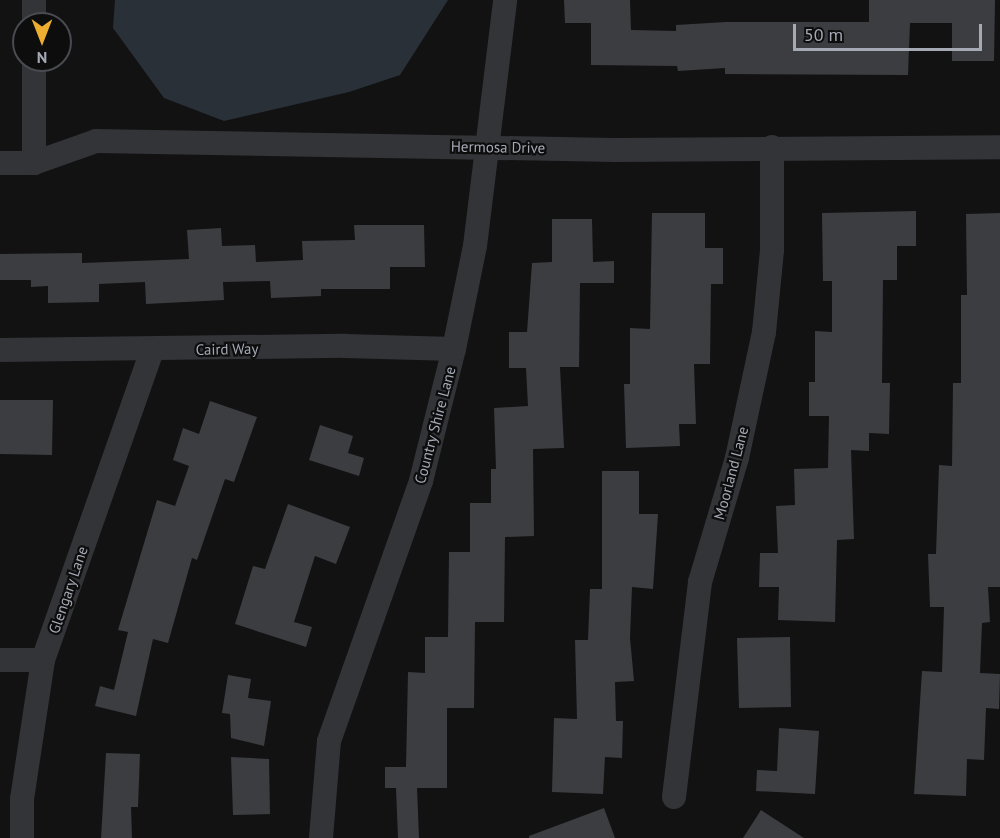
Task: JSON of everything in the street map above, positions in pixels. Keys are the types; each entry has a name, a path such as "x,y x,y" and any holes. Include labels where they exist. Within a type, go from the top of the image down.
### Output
{"street":[{"name":"Country Shire Lane","path":"321,838 329,741 421,481 454,349 475,246 485,147 505,0"},
{"path":"34,72 34,163"},
{"name":"Hermosa Drive","path":"0,163 34,163 96,141 615,150 1000,147"},
{"name":"Moorland Lane","path":"674,797 700,582 738,458 764,332 772,250 772,147"},
{"name":"Caird Way","path":"0,350 152,351 345,346 454,349"},
{"name":"Glengary Lane","path":"22,838 22,799 43,660 152,351"},
{"path":"0,660 43,660"}],"shaded area":[{"path":"115,0 448,0 400,75 349,92 224,121 164,98 113,28"}],"building":[{"path":"564,0 630,0 631,30 676,31 676,25 726,22 869,22 869,0 995,0 994,61 952,61 952,23 910,23 908,75 725,74 725,68 678,71 677,66 591,65 591,23 565,23"},
{"path":"916,211 916,246 897,246 897,280 883,280 882,383 890,383 889,434 869,433 869,451 851,450 854,539 837,540 835,622 778,620 779,587 759,587 760,553 778,553 776,506 795,505 794,469 828,468 829,416 809,416 809,382 815,382 815,331 832,332 832,281 823,281 822,213"},
{"path":"652,213 705,213 705,248 723,248 723,284 711,284 710,364 694,364 696,424 679,424 680,446 626,448 624,384 630,384 630,328 650,329"},
{"path":"1000,213 1000,587 988,587 990,622 982,623 980,673 1000,674 999,709 986,708 984,760 967,759 966,796 914,794 922,671 942,672 944,607 930,607 928,554 936,554 939,465 952,466 953,383 961,383 961,295 967,295 966,214"},
{"path":"552,219 592,219 593,262 614,261 614,283 580,283 579,367 560,367 564,448 533,449 534,536 505,537 504,622 475,622 474,708 447,708 447,788 417,788 419,838 398,838 396,788 385,788 385,767 406,767 408,672 425,673 425,637 448,637 449,552 470,552 470,503 491,503 491,469 496,469 494,408 528,406 526,368 509,368 509,332 527,332 532,263 552,262"},
{"path":"354,225 424,225 425,267 390,267 390,289 321,289 321,296 271,298 270,281 223,282 224,300 146,304 145,282 99,284 99,302 48,303 48,286 31,287 31,280 0,280 0,254 82,253 82,263 189,259 187,230 221,228 222,246 255,245 256,262 303,260 302,241 355,240"},
{"path":"0,400 53,400 52,455 0,454"},
{"path":"210,401 257,417 234,482 225,479 197,560 192,558 168,643 153,639 136,716 95,706 100,686 114,690 128,632 118,630 157,500 175,506 189,466 173,460 183,428 199,434"},
{"path":"320,425 353,436 348,453 364,458 359,476 309,460"},
{"path":"602,471 639,471 639,514 658,514 653,589 632,587 630,638 634,681 615,682 616,721 623,721 622,758 605,757 603,794 552,792 554,718 577,719 575,640 588,640 590,589 602,589"},
{"path":"288,504 350,527 336,564 315,556 294,622 312,627 306,647 235,624 253,566 265,569"},
{"path":"790,637 791,707 739,708 737,638"},
{"path":"228,675 251,679 248,698 271,701 264,746 231,738 230,714 222,713"},
{"path":"779,728 819,731 815,794 756,791 757,770 777,771"},
{"path":"106,753 140,754 138,807 131,807 132,838 101,838"},
{"path":"231,757 269,759 270,814 233,815"},
{"path":"604,808 615,838 529,838 529,836"},
{"path":"761,810 804,838 743,838"}]}
